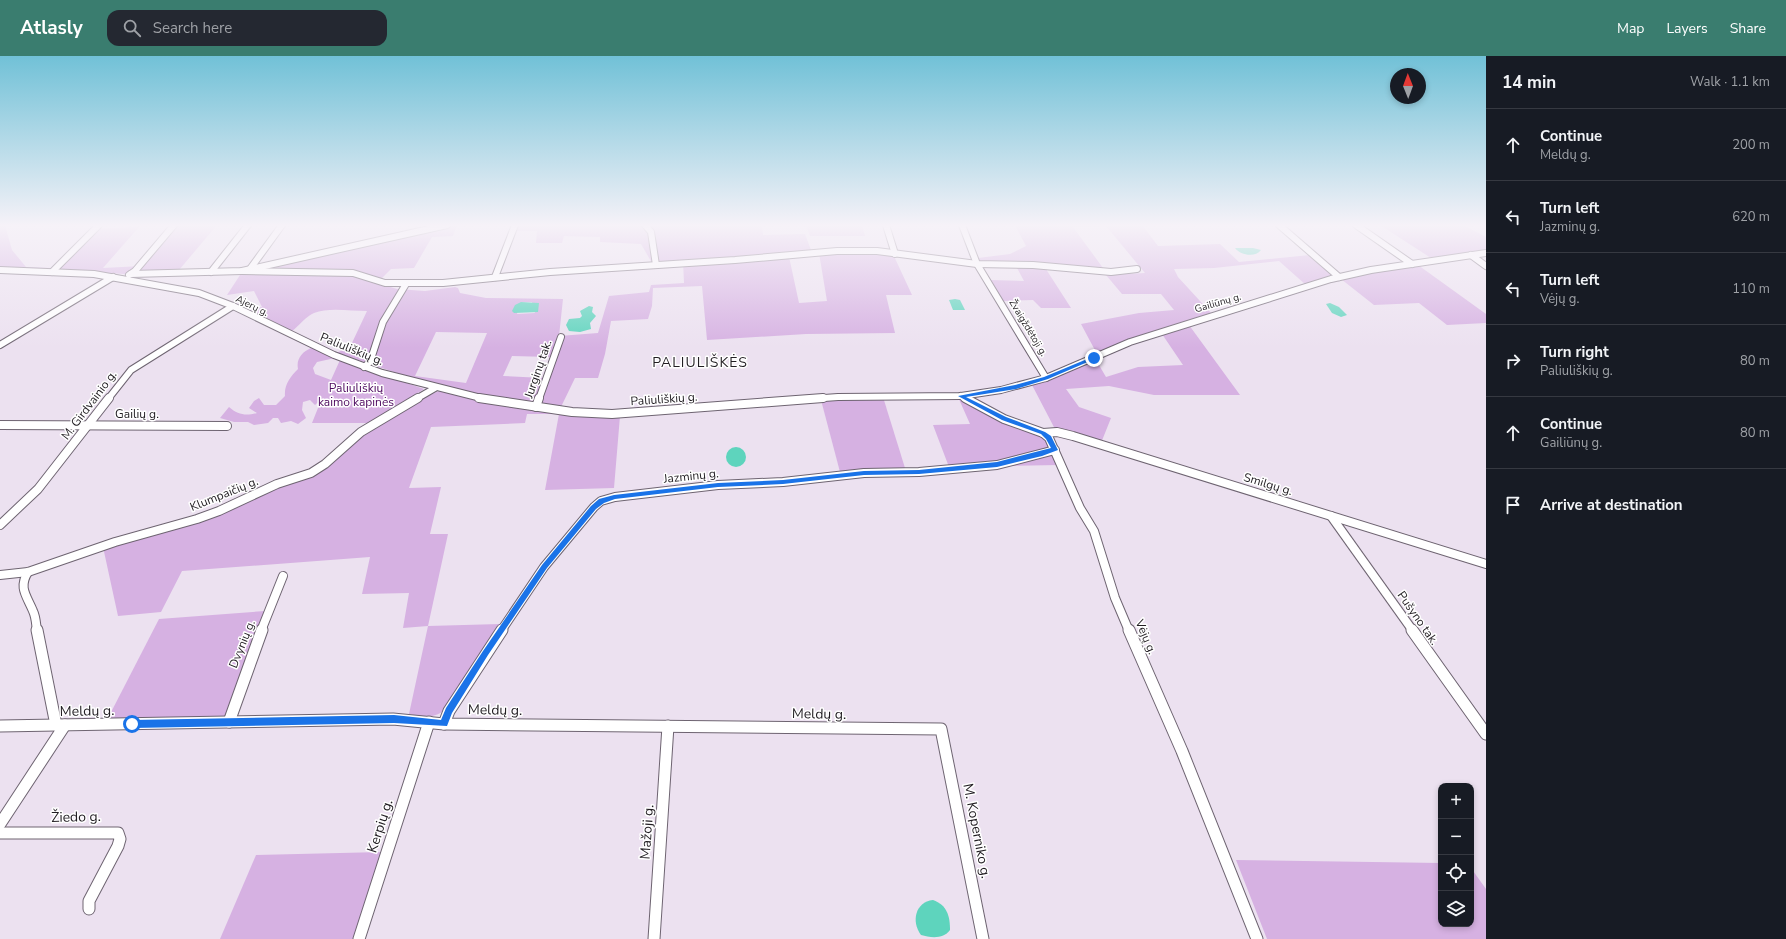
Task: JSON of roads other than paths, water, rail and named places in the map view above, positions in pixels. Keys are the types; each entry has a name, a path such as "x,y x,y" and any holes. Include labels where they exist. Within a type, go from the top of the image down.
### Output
{"street":[{"path":"52,272 58,266"},
{"path":"123,278 131,274 138,266"},
{"path":"211,272 216,266"},
{"path":"250,270 253,266"},
{"path":"242,271 267,266"},
{"path":"495,277 499,266"},
{"path":"131,274 242,271 352,273 385,283 406,284 443,283 495,277 640,266"},
{"name":"Žvaigždėtoji g.","path":"978,266 1046,378"},
{"path":"1037,266 1111,272 1137,269"},
{"path":"1327,266 1339,277"},
{"name":"Gailiūnų g.","path":"1033,382 1046,378 1136,340 1339,277 1400,266"},
{"name":"Ajerų g.","path":"0,270 52,272 123,278 199,294 233,306 305,342"},
{"path":"0,345 113,277"},
{"path":"364,367 370,362 383,322 406,284"},
{"name":"M. Girdvainio g.","path":"0,524 38,489 89,426 131,370 233,306"},
{"name":"Jurginų tak.","path":"536,407 561,338"},
{"name":"Paliuliškių g.","path":"305,342 364,367 435,388 478,398 572,412 612,414 838,397 961,396 1016,387 1033,382"},
{"name":"Klumpaičių g.","path":"0,575 28,572 115,542 219,511 277,484 311,473 325,464 361,432 435,388"},
{"path":"961,396 1004,418 1043,433"},
{"name":"Gailių g.","path":"0,425 227,426"},
{"name":"Smilgų g.","path":"1043,433 1051,432 1068,436 1486,564"},
{"name":"Vėjų g.","path":"1043,433 1049,438 1080,508 1094,531 1115,598 1182,751 1257,939"},
{"name":"Jazminų g.","path":"444,724 449,711 544,566 594,507 601,501 614,497 718,485 783,482 864,473 919,472 997,464 1055,450"},
{"name":"Pušyno tak.","path":"1331,516 1486,734"},
{"path":"0,824 61,725 34,613 23,588 23,580 28,572"},
{"name":"Dvynių g.","path":"229,722 251,657 283,576"},
{"name":"Meldų g.","path":"0,726 394,719 444,724 942,729"},
{"name":"Kerpių g.","path":"359,939 429,722"},
{"name":"Mažoji g.","path":"654,939 668,726"},
{"name":"M. Koperniko g.","path":"942,729 983,939"},
{"name":"Žiedo g.","path":"0,833 118,833 120,839 118,846 89,901 89,909"}],"district":[{"name":"PALIULIŠKĖS","path":"700,362"}],"park label":[{"name":"Paliuliškių kaimo kapinės","path":"356,395"}]}
